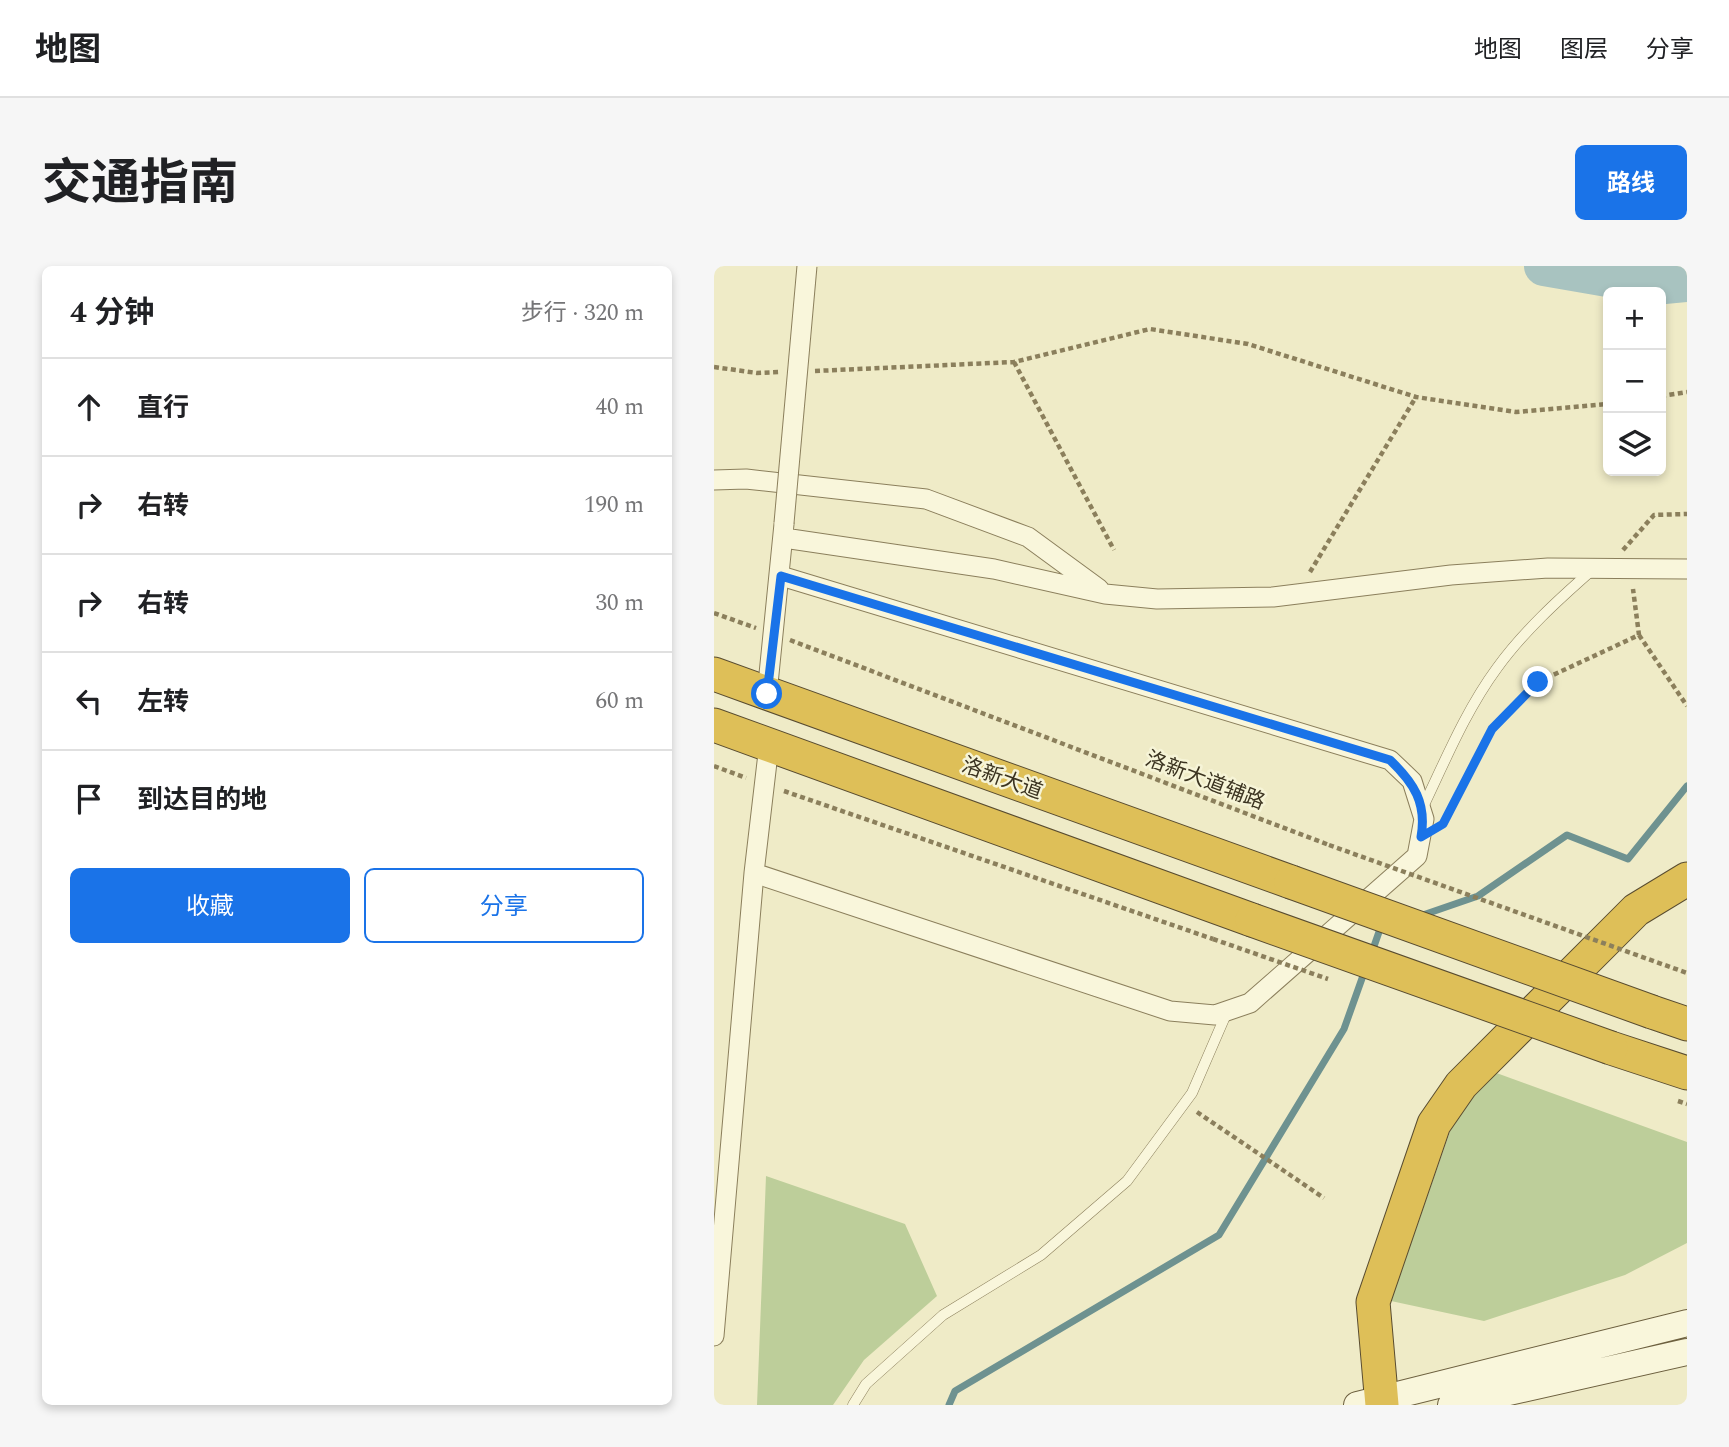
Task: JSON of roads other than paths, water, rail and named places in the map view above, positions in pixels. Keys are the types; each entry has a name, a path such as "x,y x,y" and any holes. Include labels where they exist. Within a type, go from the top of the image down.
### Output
{"highway":[{"name":"洛新大道","path":"714,674 1687,1024"},
{"path":"714,724 1252,920 1687,1073"},
{"path":"1373,1403 1373,1302 1434,1124 1461,1085 1636,910 1687,879"}],"main road":[{"path":"1373,1403 1687,1324"},
{"path":"1451,1405 1687,1352"}],"street":[{"path":"767,694 781,576 807,266"},
{"path":"714,480 746,479 926,499 1028,537 1105,594"},
{"path":"784,531 994,569 1105,594 1199,599 1297,594 1451,575 1600,568 1687,569"},
{"path":"754,873 1170,1012 1215,1015 1250,1003 1417,856 1424,819 1412,781 1390,760 781,576"},
{"path":"714,1336 754,873 769,745"}],"lane":[{"path":"1421,811 1447,754 1497,668 1555,603 1600,568"},
{"path":"853,1405 866,1384 943,1315 1041,1255 1127,1181 1192,1093 1227,1011"}],"waterway":[{"path":"1544,266 1654,285 1687,282"},
{"path":"1420,916 1478,896 1567,835 1628,859 1687,786"},
{"path":"1372,952 1380,929 1386,927"},
{"path":"949,1405 955,1391 1219,1235 1344,1029 1365,970"}]}
